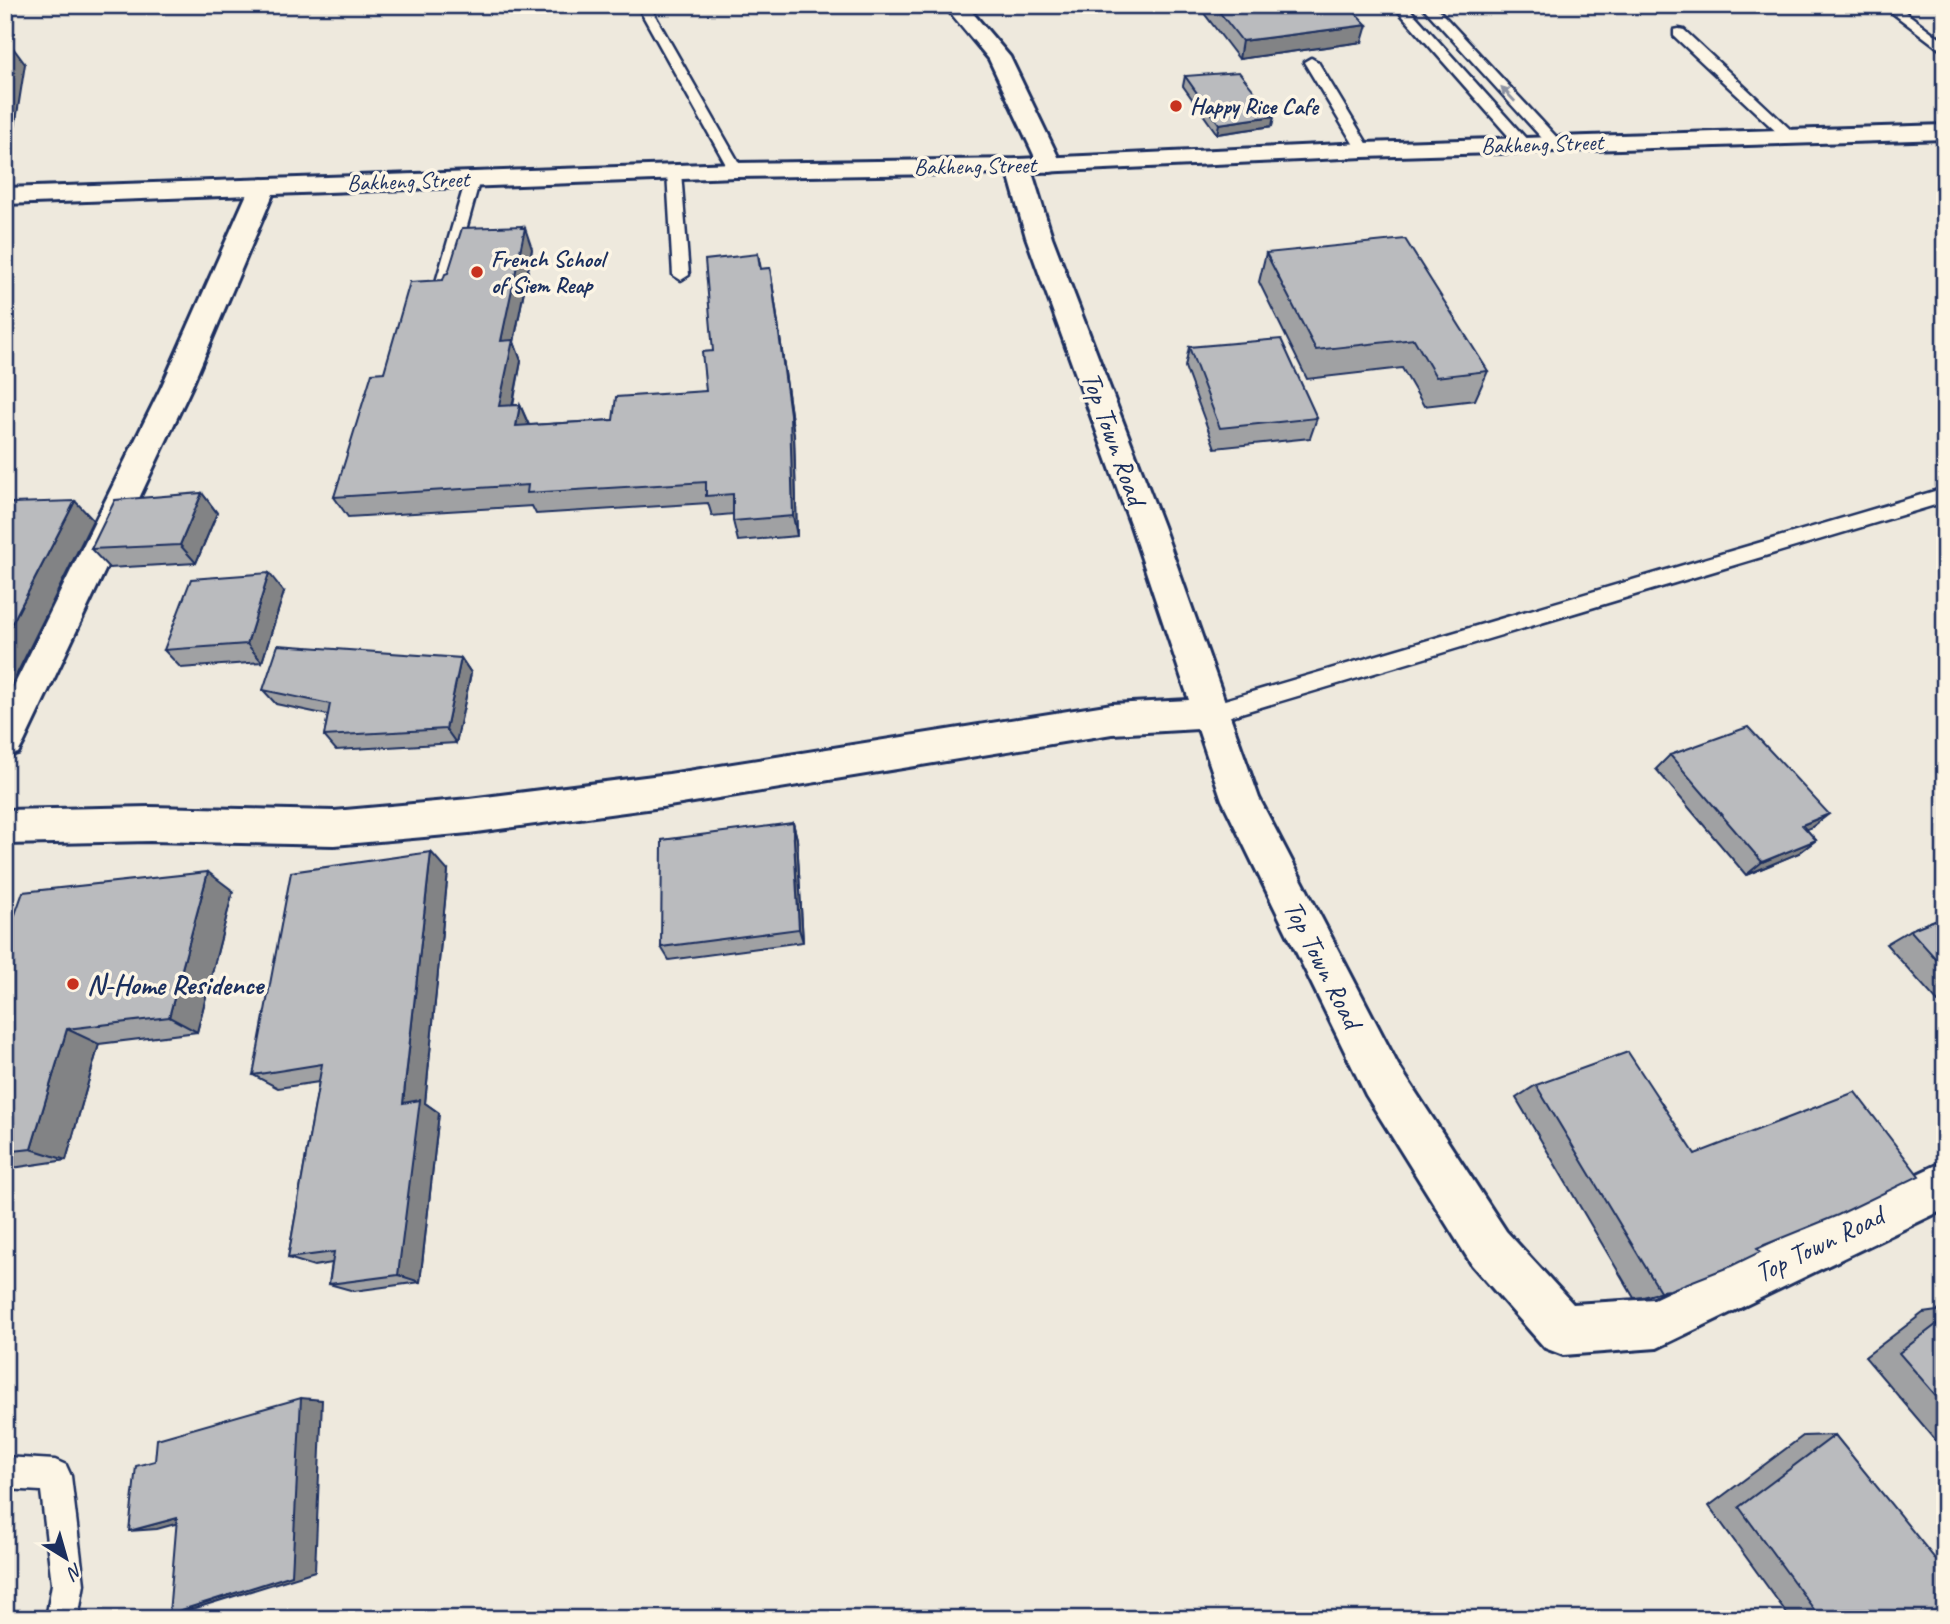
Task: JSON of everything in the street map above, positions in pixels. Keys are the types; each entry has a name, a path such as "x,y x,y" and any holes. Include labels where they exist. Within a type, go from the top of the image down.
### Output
{"street":[{"path":"954,5 999,57 1050,164"},
{"name":"Bakheng Street","path":"5,196 736,170 1018,166 1364,150 1945,132"},
{"name":"Top Town Road","path":"1018,166 1039,237 1147,526 1241,800 1382,1080 1489,1248 1563,1330 1657,1323 1943,1189"},
{"path":"5,742 176,388 263,187"},
{"path":"5,827 150,824 334,828 469,816 669,790 1112,719 1211,713"}],"lane":[{"path":"643,5 736,170"},
{"path":"1399,5 1524,145"},
{"path":"1427,5 1555,144"},
{"path":"1888,5 1945,49"},
{"path":"1679,33 1788,135"},
{"path":"1311,62 1364,150"},
{"path":"674,172 681,275"},
{"path":"441,292 473,179"},
{"path":"1211,713 1945,495"},
{"path":"5,1473 55,1476 68,1584 62,1619"}],"building":[{"path":"1214,5 1348,5 1367,25 1242,41"},
{"path":"11,45 5,80 5,46"},
{"path":"1239,72 1274,116 1219,124 1185,76"},
{"path":"522,226 521,228 525,228 501,341 513,340 499,406 520,405 516,426 613,420 616,397 706,391 702,352 713,351 705,260 758,254 760,269 770,268 790,414 793,516 733,521 733,494 706,496 706,482 527,493 528,485 334,497 372,373 384,372 410,282 443,280 448,273 462,228"},
{"path":"1405,239 1488,371 1436,377 1414,339 1316,350 1266,253"},
{"path":"1281,339 1317,418 1220,428 1189,347"},
{"path":"202,493 180,545 91,549 115,500"},
{"path":"75,501 5,637 5,515 12,503"},
{"path":"269,573 247,644 164,650 191,579"},
{"path":"278,645 461,658 446,729 324,736 330,704 263,690"},
{"path":"1748,727 1829,814 1802,825 1816,840 1762,862 1670,755"},
{"path":"793,823 799,929 661,947 662,840"},
{"path":"431,852 403,1103 420,1100 398,1275 329,1284 334,1252 288,1258 322,1064 253,1075 291,872"},
{"path":"208,872 169,1017 67,1029 31,1149 5,1152 5,943 23,892"},
{"path":"1945,916 1945,969 1910,930"},
{"path":"1628,1052 1695,1154 1855,1092 1919,1176 1838,1215 1757,1248 1760,1252 1731,1266 1670,1290 1660,1291 1536,1085"},
{"path":"1945,1318 1945,1406 1899,1353"},
{"path":"301,1398 292,1575 169,1614 177,1518 129,1531 136,1466 155,1461 157,1439"},
{"path":"1835,1435 1945,1571 1945,1619 1821,1619 1739,1507"}],"place":[{"name":"Happy Rice Cafe","path":"1176,106"},
{"name":"French School of Siem Reap","path":"477,272"},
{"name":"N-Home Residence","path":"73,984"}]}
